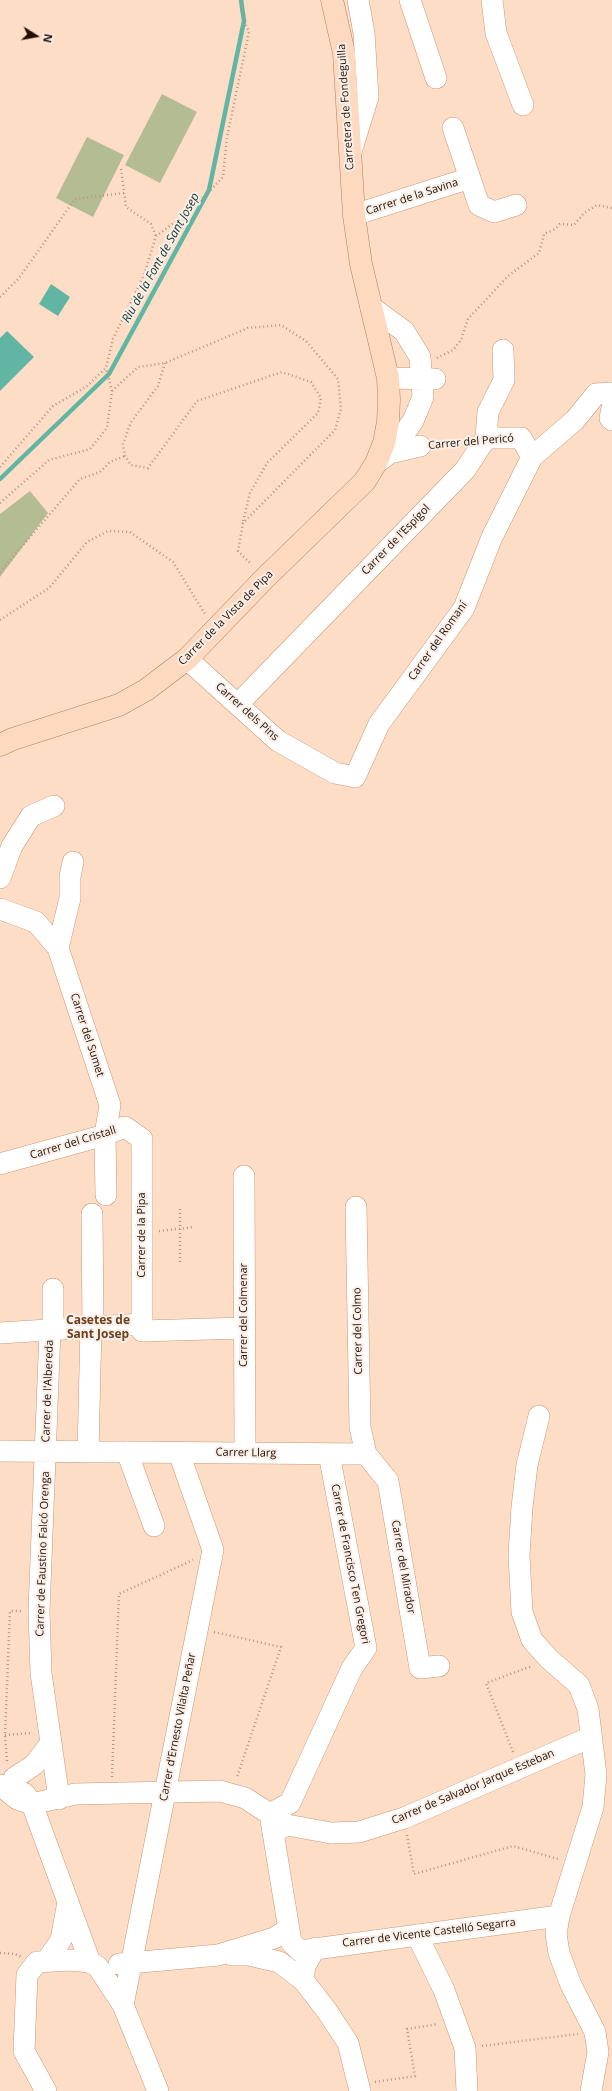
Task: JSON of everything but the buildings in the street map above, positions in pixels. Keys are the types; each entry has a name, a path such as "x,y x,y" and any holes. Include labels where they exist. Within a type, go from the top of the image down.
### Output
{"main road":[{"name":"Carretera de Fondeguilla","path":"332,0 344,52 354,215"},
{"name":"Carrer de la Vista de Pipa","path":"0,745 13,739 119,705 146,690 187,659 265,578 365,481 383,458 388,422 388,378 361,264 354,215"}],"street":[{"path":"350,153 368,97 364,34 358,0"},
{"path":"410,0 436,78"},
{"path":"492,0 496,34 523,105"},
{"path":"453,128 479,205 494,212 516,205"},
{"name":"Carrer de la Savina","path":"354,215 470,178"},
{"name":"Carrer de la Vista de Pipa","path":"371,307 404,331 420,357 426,373 423,397 413,421 383,458"},
{"name":"Carrer de l'Espígol","path":"238,704 465,470 486,438 488,412 504,380 503,350"},
{"path":"388,378 426,373"},
{"path":"532,457 575,420 596,394 612,393"},
{"path":"612,408 610,418 612,420"},
{"name":"Carrer del Pericó","path":"486,438 521,438 532,457"},
{"name":"Carrer del Pericó","path":"383,458 420,446"},
{"name":"Carrer del Romaní","path":"355,777 379,724 464,608 492,537 532,457"},
{"name":"Carrer dels Pins","path":"187,659 278,741 335,773 355,777"},
{"path":"0,878 12,846 31,816 54,806"},
{"path":"58,948 70,898 70,877 73,862"},
{"name":"Carrer del Sumet","path":"0,909 36,922 58,948 110,1105 105,1135 106,1195"},
{"name":"Carrer del Cristall","path":"0,1164 105,1135 125,1127 142,1139"},
{"name":"Carrer de la Pipa","path":"142,1139 142,1327"},
{"name":"Carrer del Colmenar","path":"244,1176 245,1453"},
{"name":"Carrer del Colmo","path":"356,1207 360,1427 366,1454"},
{"path":"88,1452 92,1327 92,1214"},
{"name":"Carrer de l'Albereda","path":"46,1452 53,1288"},
{"path":"0,1333 92,1327 244,1328"},
{"path":"538,1416 527,1465 519,1555 522,1612 532,1640 549,1659 579,1685 588,1709 596,1774 593,1807 559,1916 556,1934 559,1953 571,1985 595,2032 598,2052 591,2091"},
{"name":"Carrer Llarg","path":"0,1451 366,1454"},
{"name":"Carrer de Faustino Falcó Orenga","path":"46,1452 39,1611 41,1674 59,1799"},
{"path":"127,1452 154,1526"},
{"path":"179,1453 213,1550"},
{"name":"Carrer de Francisco Ten Gregori","path":"290,1803 352,1668 366,1648 329,1454"},
{"name":"Carrer del Mirador","path":"366,1454 388,1481 420,1668 439,1666"},
{"name":"Carrer d'Ernesto Vilalta Peñar","path":"122,2005 213,1550"},
{"path":"50,1737 34,1765 4,1776 17,1799 32,1804 59,1799 75,1794 220,1791 232,1793 245,1798 271,1823 291,1942 307,1950 303,1980"},
{"name":"Carrer de Salvador Jarque Esteban","path":"271,1823 331,1833 359,1832 404,1818 591,1737"},
{"path":"271,1823 290,1803 306,1828"},
{"path":"32,1804 68,1901 94,1964 122,2005 158,2091"},
{"path":"47,1960 62,1940 68,1901"},
{"name":"Carrer de Vicente Castelló Segarra","path":"307,1950 559,1916"},
{"path":"218,1955 274,1938 289,1929"},
{"path":"416,1935 444,1990 465,2048 467,2091"},
{"path":"46,2091 24,2050 27,1975 37,1962 47,1960 94,1964 218,1955 249,1955 279,1962 303,1980 327,2011 348,2043 360,2088"}],"path":[{"path":"0,503 49,460 90,449 107,428 112,391 106,368 113,339 144,275 156,236 190,211 223,177 227,137 249,32 244,21 240,0"},
{"path":"121,169 126,206 151,224 156,236"},
{"path":"0,297 19,278 75,199 124,193"},
{"path":"426,373 443,356 453,350 461,340 468,319 508,276 539,253 544,234 555,229 560,224 574,225 584,212 597,205 606,209 612,208"},
{"path":"112,391 138,367 165,363 248,328 281,325 306,341 338,380 341,409 335,430 243,523"},
{"path":"165,363 158,386 131,422 123,444 125,456 131,465 148,468 197,401 282,372 311,382 321,398 318,413 267,463 250,493 238,551 265,578"},
{"path":"0,467 53,406 86,387 106,368"},
{"name":"Carrer del Pericó","path":"420,446 486,438"},
{"path":"0,572 80,479 100,472 110,462 125,456"},
{"path":"0,620 49,588 87,542 108,531 130,532 173,562 215,630"},
{"path":"180,1209 180,1262"},
{"path":"142,1232 194,1227"},
{"path":"111,1793 119,1594 213,1550"},
{"path":"4,1776 7,1764 6,1735 10,1611 39,1611"},
{"path":"198,1628 281,1647 232,1793"},
{"path":"519,1768 486,1683 549,1659"},
{"path":"6,1735 50,1737"},
{"path":"404,1818 414,1874 513,1846 576,1865"},
{"path":"360,2088 415,2076 407,2029 456,2021"},
{"path":"465,2048 595,2032"}],"green space":[{"path":"162,94 197,112 160,183 125,165"},
{"path":"87,137 124,155 93,217 56,198"},
{"path":"30,491 48,513 0,577 0,514"}],"water":[{"path":"51,284 70,297 58,316 39,304"},
{"path":"7,331 34,357 0,391 0,338"}],"waterway":[{"name":"Riu de la Font de Sant Josep","path":"0,479 109,374 209,190 244,21 241,0"}],"district":[{"name":"Casetes de Sant Josep","path":"98,1328"}]}
